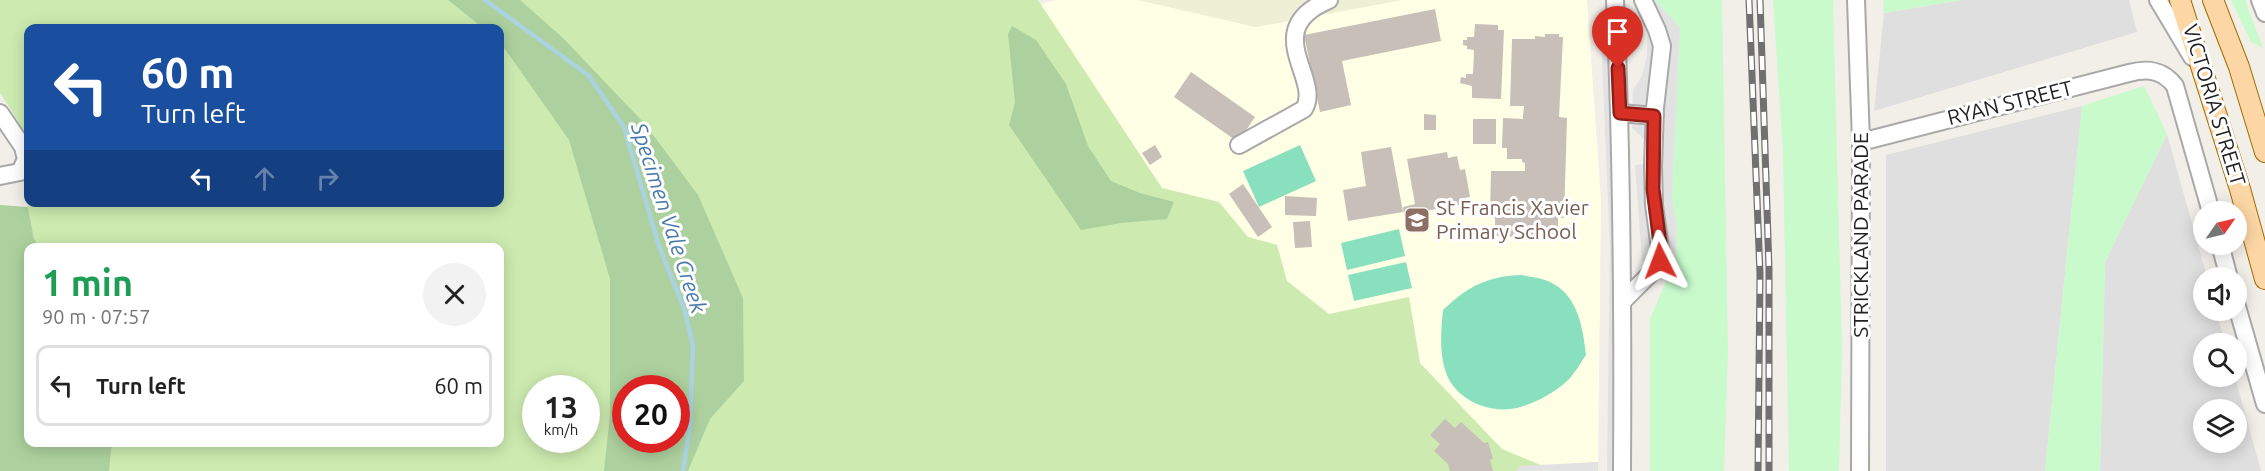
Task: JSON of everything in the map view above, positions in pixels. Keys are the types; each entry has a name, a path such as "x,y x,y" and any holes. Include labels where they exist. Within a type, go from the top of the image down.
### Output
{"main road":[{"name":"VICTORIA STREET","path":"2180,0 2240,189 2265,279"},
{"name":"VICTORIA STREET","path":"2212,0 2239,67 2265,152"},
{"path":"2240,189 2265,264"}],"street":[{"path":"1239,145 1304,110 1307,98 1294,42 1305,15 1329,0"},
{"path":"1615,0 1620,113 1623,301 1622,471"},
{"path":"1623,301 1655,269 1661,256 1653,189 1654,116 1661,41 1643,0"},
{"name":"STRICKLAND PARADE","path":"1856,0 1862,142 1860,471"},
{"path":"2158,0 2192,56 2215,107"},
{"path":"2260,0 2265,13"},
{"name":"RYAN STREET","path":"1862,142 2135,71 2151,70 2160,72 2175,86 2208,201"},
{"path":"0,112 24,150"},
{"path":"1620,113 1654,116"},
{"path":"0,176 20,172 24,165"},
{"path":"2241,321 2265,404"}],"shaded area":[{"name":"St Francis Xavier Primary School","path":"1057,0 1138,0 1256,27 1402,0 1587,0 1601,201 1598,462 1543,466 1502,450 1420,363 1409,297 1329,314 1287,281 1277,245 1248,238 1219,202 1162,188 1039,4"},
{"path":"1138,0 1402,0 1256,27"},
{"path":"1644,0 1654,0 1680,27 1672,197 1677,226 1676,258 1642,261 1635,165 1646,164 1646,141 1632,128 1633,90 1642,76 1647,55"},
{"path":"1962,0 2129,0 2137,32 1874,111 1884,13"},
{"path":"1600,11 1611,20 1616,471 1607,471 1610,247"},
{"path":"2082,106 2045,471 1886,471 1886,155"},
{"path":"2167,134 2193,227 2193,255 2201,255 2204,267 2193,267 2193,321 2219,321 2222,333 2193,333 2193,387 2238,387 2241,399 2193,399 2193,453 2247,453 2247,420 2261,471 2100,471 2105,262"},
{"path":"1598,462 1598,471 1516,471 1520,466"}],"green space":[{"path":"0,0 1038,0 1162,188 1219,202 1248,237 1277,245 1287,281 1329,314 1409,297 1420,363 1502,449 1543,466 1598,462 1598,471 109,471 112,447 504,447 504,243 37,243 34,239 28,207 504,207 504,24 24,24 24,137 17,119 0,93"},
{"path":"448,0 520,0 563,38 645,124 698,195 743,298 744,381 710,419 688,471 604,471 610,415 610,279 569,140 504,48 504,24 478,24"},
{"path":"1654,0 1722,0 1728,351 1724,471 1650,471 1650,319 1676,258 1677,226 1672,197 1680,27"},
{"path":"1773,0 1833,0 1842,350 1839,471 1789,471 1783,154"},
{"path":"1883,0 1962,0 1884,13"},
{"path":"2231,0 2245,0 2263,48 2251,42"},
{"path":"1012,26 1036,40 1066,84 1088,146 1111,181 1140,193 1174,202 1167,219 1121,223 1081,230 1009,125 1015,102 1008,34"},
{"path":"2144,86 2167,134 2105,262 2100,471 2045,471 2082,106"},
{"path":"1300,145 1316,181 1259,207 1243,171"},
{"path":"0,205 28,207 34,239 37,243 24,243 24,447 112,447 109,471 0,471"},
{"path":"1399,229 1405,256 1347,270 1341,243"},
{"path":"1406,262 1412,288 1354,301 1348,275"},
{"path":"1522,275 1550,282 1567,295 1581,323 1586,355 1570,378 1533,403 1510,409 1481,406 1456,390 1446,373 1441,349 1443,310 1479,284 1489,280"}],"building":[{"path":"1435,9 1441,41 1342,61 1351,105 1320,112 1304,35"},
{"path":"1475,24 1498,25 1498,30 1504,30 1501,99 1472,98 1472,86 1460,83 1461,77 1466,78 1466,74 1473,74 1474,50 1467,49 1467,46 1463,45 1463,40 1467,40 1467,37 1474,37"},
{"path":"1545,34 1559,34 1559,37 1563,37 1559,117 1567,118 1564,218 1558,218 1558,238 1495,236 1495,218 1490,218 1491,171 1525,171 1525,163 1522,159 1507,159 1507,148 1502,148 1503,118 1523,119 1524,106 1510,106 1512,39 1535,39 1535,36 1545,37"},
{"path":"1191,72 1255,117 1238,142 1174,97"},
{"path":"1424,114 1436,115 1436,130 1424,130"},
{"path":"1473,119 1496,119 1496,144 1473,144"},
{"path":"1155,145 1162,157 1150,165 1142,153"},
{"path":"1391,147 1403,212 1348,221 1343,190 1366,186 1361,152"},
{"path":"1447,152 1448,158 1457,156 1460,170 1465,169 1470,197 1464,198 1465,204 1404,215 1403,207 1415,204 1407,159"},
{"path":"1243,184 1272,227 1258,237 1229,194"},
{"path":"1285,196 1317,198 1316,216 1285,215"},
{"path":"1310,221 1312,247 1295,248 1293,222"},
{"path":"1445,419 1455,428 1461,422 1484,443 1488,442 1493,459 1490,460 1493,471 1450,471 1448,464 1434,451 1440,444 1430,435"}],"waterway":[{"name":"Specimen Vale Creek","path":"485,0 588,75 624,127 659,246 685,311 693,346 690,425 683,471"}],"railway":[{"path":"1749,0 1760,274 1758,471"},
{"path":"1760,0 1769,269 1769,471"}],"place":[{"name":"St Francis Xavier Primary School","path":"1417,220"}],"route":[{"path":"1618,68 1620,113 1654,116 1653,189 1661,251 1660,261"}]}
